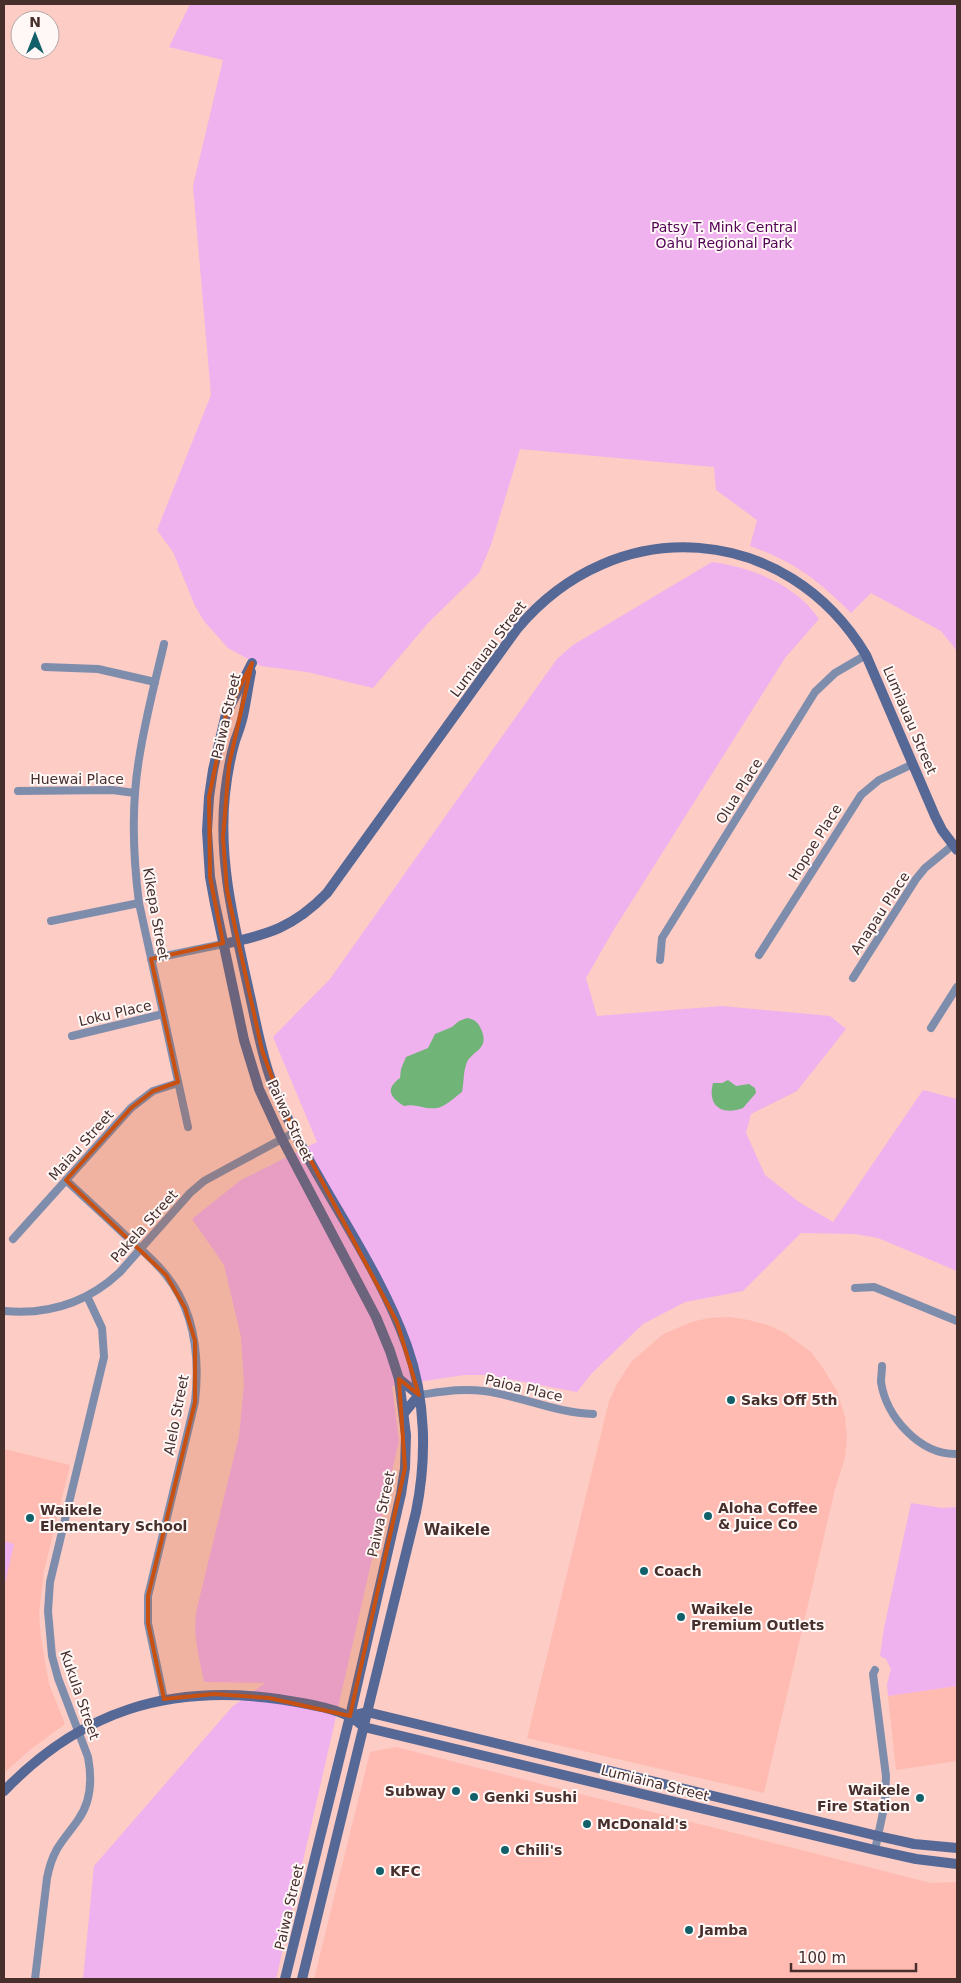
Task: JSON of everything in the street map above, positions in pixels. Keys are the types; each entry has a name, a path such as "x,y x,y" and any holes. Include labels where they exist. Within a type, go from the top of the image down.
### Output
{"street":[{"name":"Lumiauau Street","path":"151,959 238,941 278,930 310,911 327,893 517,628 548,596 569,580 599,565 626,555 666,548 708,549 752,558 779,570 813,593 843,621 866,655 936,816 955,848"},
{"name":"Kikepa Street","path":"164,644 142,745 135,792 134,840 139,903 188,1127"},
{"name":"Olua Place","path":"660,960 662,938 815,692 836,672 866,655"},
{"name":"Paiwa Street","path":"286,1979 350,1716 401,1494 405,1468 404,1413 399,1378 376,1317 266,1107 251,1066 223,944 210,877 207,831 209,798 216,753 226,714 252,663 243,718 229,766 223,818 227,890 238,941 265,1059 280,1101 385,1296 407,1347 419,1395 423,1449 420,1494 302,1979"},
{"path":"45,667 98,668 155,682"},
{"name":"Hopoe Place","path":"759,955 860,795 879,780 913,764"},
{"name":"Huewai Place","path":"18,791 112,790 135,792"},
{"name":"Anapau Place","path":"854,978 916,879 925,868 955,848"},
{"path":"51,921 139,903"},
{"path":"931,1028 957,987"},
{"name":"Loku Place","path":"72,1036 163,1014"},
{"name":"Maiau Street","path":"13,1239 131,1108 154,1091 178,1083"},
{"name":"Pakela Street","path":"4,1311 35,1312 58,1308 87,1296 110,1281 190,1193 204,1182 295,1132"},
{"name":"Alelo Street","path":"66,1180 166,1275 178,1293 191,1324 198,1376 194,1408 148,1596 148,1623 164,1699"},
{"path":"855,1288 874,1287 957,1322"},
{"name":"Kukula Street","path":"35,1979 47,1878 50,1867 58,1848 80,1818 89,1794 89,1764 52,1656 48,1611 50,1582 104,1357 102,1328 87,1296"},
{"path":"882,1366 881,1382 895,1417 903,1428 931,1448 957,1454"},
{"path":"399,1378 419,1395 404,1413"},
{"name":"Paioa Place","path":"419,1395 453,1390 482,1391 581,1414 593,1414"},
{"path":"874,1670 886,1776 885,1803 875,1850"},
{"name":"Lumiaina Street","path":"4,1791 52,1748 96,1722 128,1709 164,1699 199,1695 248,1696 287,1701 350,1716 364,1727 916,1860 957,1864"},
{"name":"Lumiaina Street","path":"350,1716 368,1712 878,1836 914,1844 957,1848"}],"highlighted area":[{"path":"252,663 229,765 223,838 227,890 262,1050 284,1110 397,1322 419,1395 399,1379 405,1468 350,1716 269,1698 214,1694 164,1699 148,1623 148,1596 195,1402 195,1341 185,1308 166,1275 66,1180 131,1108 153,1091 178,1082 151,959 223,943 210,877 209,797 226,714"}],"shaded area":[{"path":"467,1018 479,1024 483,1042 479,1050 468,1060 464,1072 462,1092 447,1104 437,1108 413,1105 404,1106 399,1103 391,1093 391,1089 400,1078 401,1069 406,1057 428,1048 435,1034"},
{"path":"728,1080 736,1086 749,1084 755,1088 756,1093 743,1108 729,1111 723,1110 714,1103 712,1098 713,1083 722,1083"},
{"name":"Waikele Premium Outlets","path":"729,1317 768,1325 785,1333 811,1352 837,1391 845,1417 847,1437 845,1458 835,1489 764,1793 527,1738 609,1401 617,1384 631,1362 662,1335 691,1322 709,1318"},
{"name":"Waikele Elementary School","path":"4,1449 70,1465 44,1571 39,1613 41,1638 49,1684 65,1724 31,1749 4,1773"},
{"path":"957,1686 957,1761 896,1770 888,1696"},
{"path":"396,1747 931,1883 957,1882 957,1979 314,1979 370,1752"}],"green space":[{"name":"Patsy T. Mink Central Oahu Regional Park","path":"190,4 957,4 957,651 941,631 871,593 851,613 828,591 805,573 766,552 750,546 757,520 716,490 714,467 520,449 491,545 479,573 428,623 373,688 307,672 261,666 228,648 204,621 195,606 173,552 157,530 211,395 193,186 223,60 169,47"},
{"path":"712,562 758,573 772,580 798,596 819,619 785,658 613,931 586,978 597,1016 722,1006 830,1016 846,1029 797,1091 751,1114 746,1133 765,1175 799,1202 833,1222 923,1090 957,1099 957,1271 878,1238 855,1234 801,1233 743,1291 685,1302 643,1324 592,1373 577,1392 487,1375 464,1375 392,1386 399,1441 276,1979 83,1979 94,1866 232,1707 265,1683 204,1682 197,1645 195,1627 197,1608 239,1436 244,1385 241,1337 224,1265 192,1219 241,1180 317,1142 273,1037 330,979 557,659 573,645"},
{"path":"911,1503 942,1508 957,1507 957,1686 888,1696 887,1684 891,1669 886,1659 880,1656 884,1628"},
{"path":"4,1541 14,1544 4,1588"}],"place":[{"name":"Saks Off 5th","path":"731,1400"},
{"name":"Aloha Coffee & Juice Co","path":"708,1516"},
{"name":"Waikele Elementary School","path":"30,1518"},
{"name":"Coach","path":"644,1571"},
{"name":"Waikele Premium Outlets","path":"681,1617"},
{"name":"Subway","path":"456,1791"},
{"name":"Genki Sushi","path":"474,1797"},
{"name":"Waikele Fire Station","path":"920,1798"},
{"name":"McDonald's","path":"587,1824"},
{"name":"Chili's","path":"505,1850"},
{"name":"KFC","path":"380,1871"},
{"name":"Jamba","path":"689,1930"}],"district":[{"name":"Waikele","path":"457,1530"}]}
